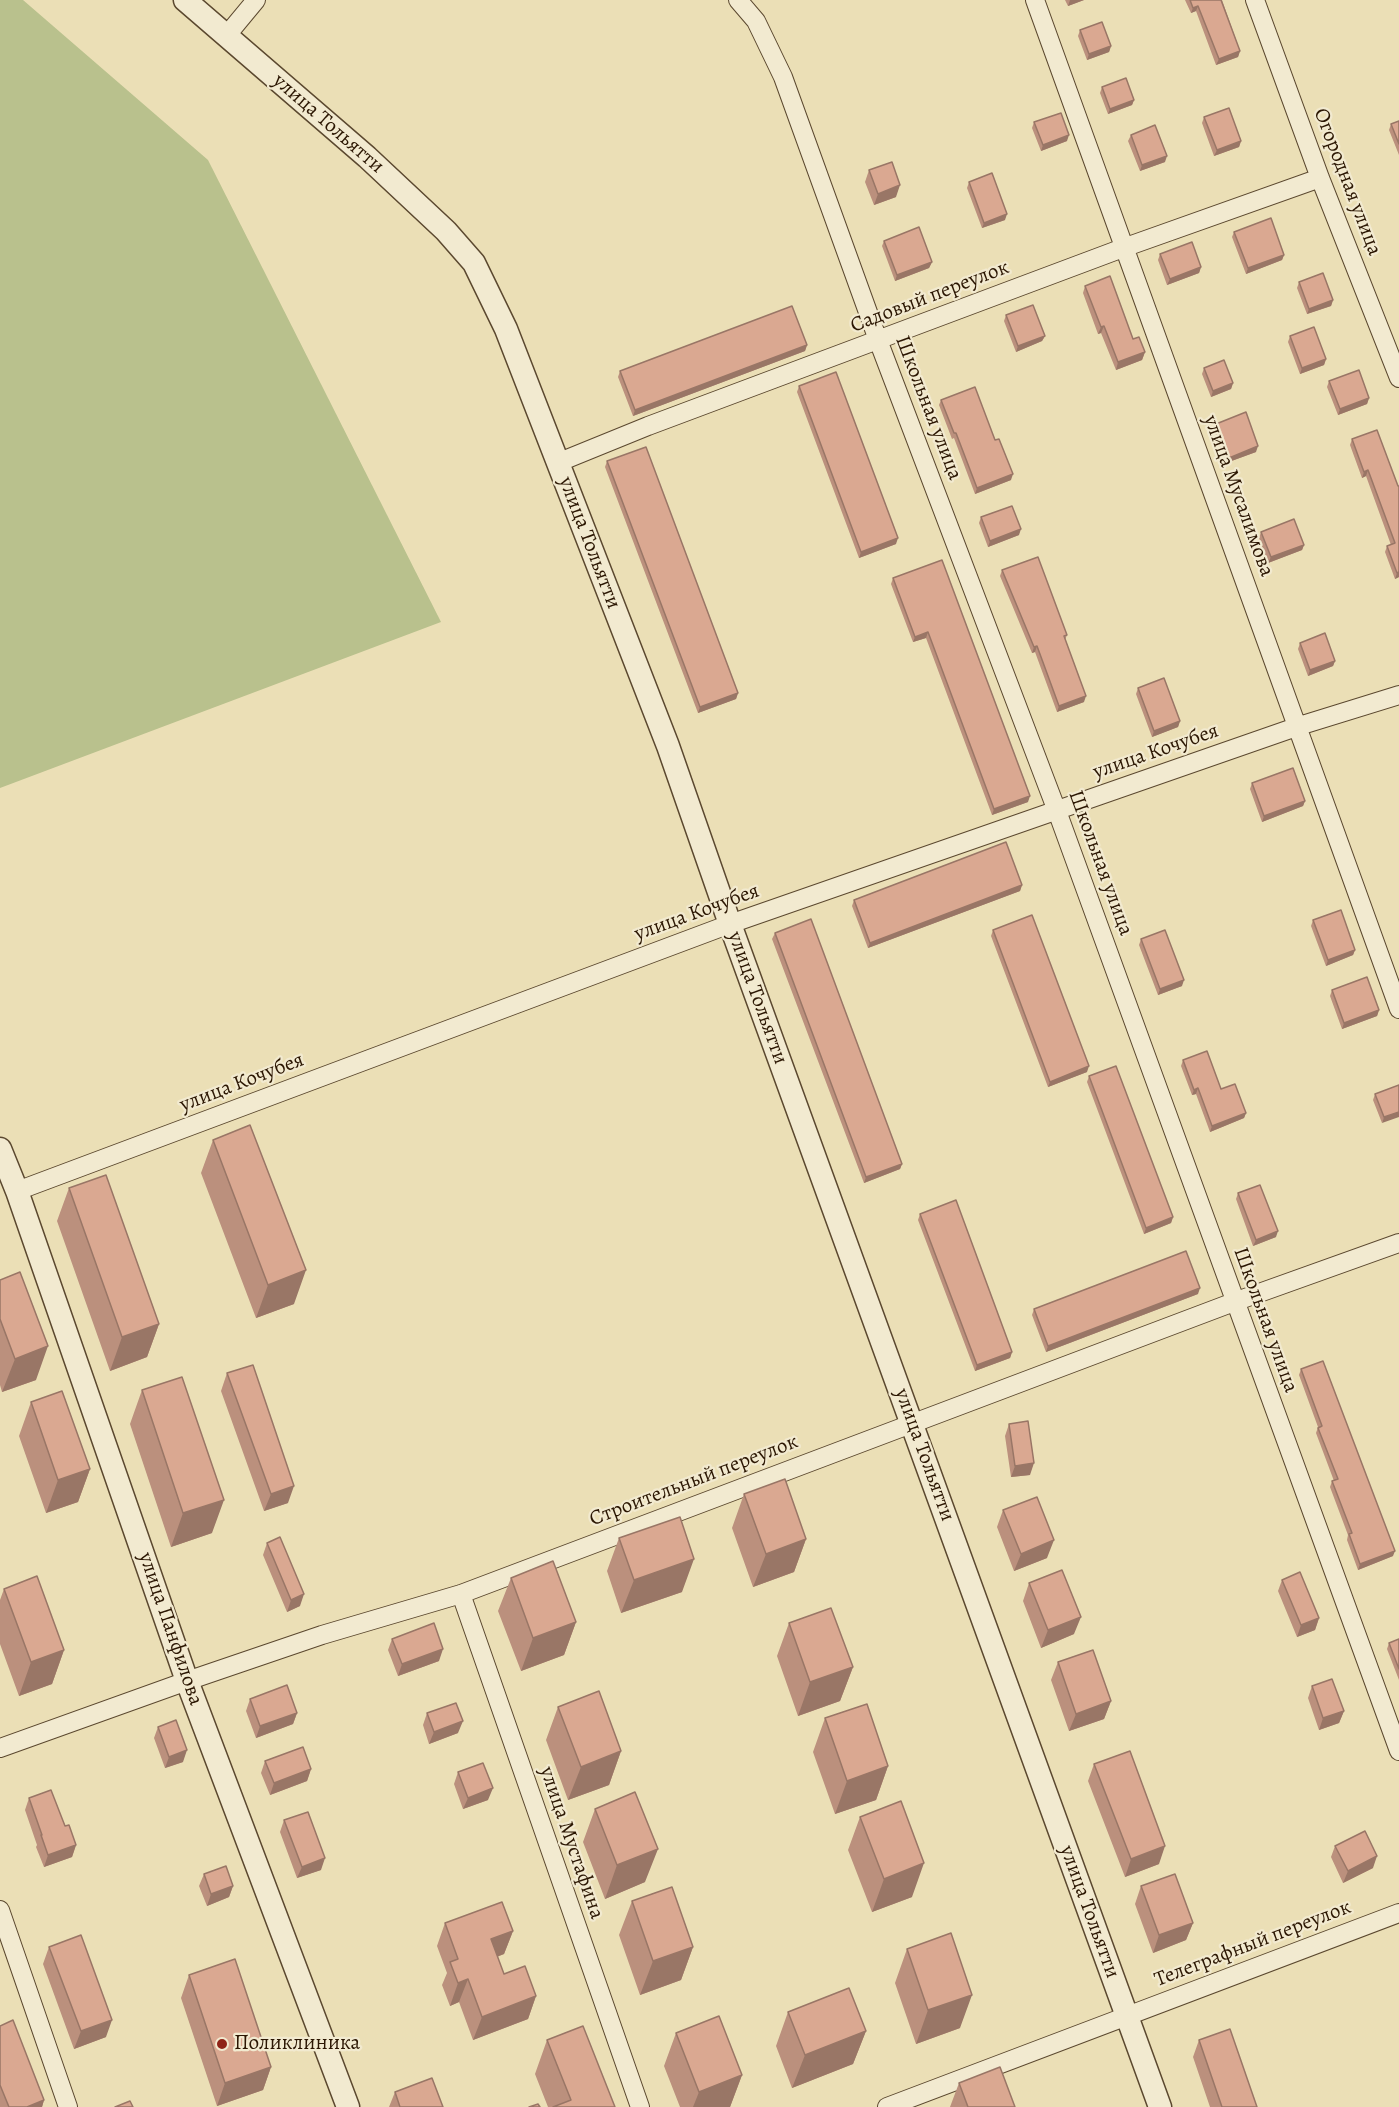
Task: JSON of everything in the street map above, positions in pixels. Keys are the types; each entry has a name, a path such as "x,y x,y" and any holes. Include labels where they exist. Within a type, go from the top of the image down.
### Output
{"street":[{"name":"улица Тольятти","path":"185,0 376,165 446,231 474,263 506,328 669,746 730,924 1160,2107"},
{"path":"227,35 256,0"},
{"name":"Школьная улица","path":"738,0 756,21 783,77 878,340 1057,811 1399,1751"},
{"name":"улица Мусалимова","path":"1035,0 1122,248 1299,726 1399,1009"},
{"name":"Огородная улица","path":"1255,0 1320,178 1399,378"},
{"name":"Садовый переулок","path":"557,463 648,426 1122,248 1320,178"},
{"name":"улица Кочубея","path":"17,1191 730,924 1299,726 1399,695"},
{"name":"улица Панфилова","path":"0,1149 17,1191 188,1681 348,2107"},
{"name":"Строительный переулок","path":"0,1748 322,1635 461,1594 912,1422 1399,1243"},
{"name":"улица Мустафина","path":"461,1594 640,2107"},
{"path":"0,1910 68,2107"},
{"name":"Телеграфный переулок","path":"887,2107 1399,1913"}],"green space":[{"path":"0,0 23,0 208,160 441,622 0,788"}],"building":[{"path":"1190,0 1221,0 1240,51 1219,59 1198,6 1193,8"},
{"path":"1102,22 1111,46 1089,54 1080,30"},
{"path":"1126,78 1134,100 1110,109 1102,87"},
{"path":"1229,108 1241,141 1217,150 1204,117"},
{"path":"1061,113 1069,135 1043,145 1034,122"},
{"path":"1399,121 1399,144 1391,124"},
{"path":"1155,125 1167,156 1142,165 1131,135"},
{"path":"892,162 900,185 878,194 869,170"},
{"path":"992,173 1007,214 984,223 969,182"},
{"path":"1271,218 1284,255 1248,268 1234,232"},
{"path":"919,227 932,262 897,275 884,241"},
{"path":"1192,242 1201,267 1170,279 1160,254"},
{"path":"1323,273 1333,300 1309,309 1299,282"},
{"path":"1110,276 1133,339 1139,337 1145,352 1118,362 1085,286"},
{"path":"1033,305 1045,336 1018,346 1006,315"},
{"path":"792,306 807,345 635,410 620,371"},
{"path":"1314,327 1326,359 1302,368 1290,336"},
{"path":"1224,360 1233,383 1213,391 1204,368"},
{"path":"1359,370 1369,398 1340,409 1329,381"},
{"path":"836,372 898,538 861,552 799,386"},
{"path":"975,387 995,440 999,439 1013,474 977,488 941,400"},
{"path":"1246,412 1258,446 1229,458 1216,424"},
{"path":"1377,430 1399,486 1399,572 1397,573 1387,546 1395,543 1368,470 1364,472 1352,439"},
{"path":"646,447 738,693 700,707 607,461"},
{"path":"1012,506 1021,529 990,541 981,517"},
{"path":"1294,519 1304,545 1271,557 1261,532"},
{"path":"1038,557 1067,635 1064,636 1086,696 1059,706 1037,646 1034,647 1002,570"},
{"path":"942,560 1030,796 994,809 928,632 915,637 893,578"},
{"path":"1325,633 1335,661 1310,670 1300,643"},
{"path":"1164,678 1180,721 1154,731 1138,688"},
{"path":"1293,768 1305,801 1264,816 1252,783"},
{"path":"1006,842 1022,885 870,943 854,900"},
{"path":"1341,910 1355,950 1328,960 1313,920"},
{"path":"1032,915 1089,1066 1050,1082 993,930"},
{"path":"811,919 902,1164 866,1177 775,933"},
{"path":"1165,930 1184,980 1160,989 1141,939"},
{"path":"1367,977 1379,1010 1344,1023 1332,990"},
{"path":"1207,1051 1221,1089 1235,1084 1246,1113 1212,1126 1198,1088 1194,1090 1183,1060"},
{"path":"1116,1066 1173,1217 1146,1228 1089,1076"},
{"path":"1399,1085 1399,1112 1384,1117 1375,1094"},
{"path":"250,1125 306,1270 268,1285 213,1140"},
{"path":"106,1175 159,1324 122,1337 69,1188"},
{"path":"1260,1185 1278,1231 1256,1240 1238,1193"},
{"path":"956,1200 1012,1352 977,1365 920,1214"},
{"path":"1186,1251 1200,1288 1048,1346 1034,1309"},
{"path":"20,1272 48,1346 15,1359 0,1319 0,1280"},
{"path":"1323,1361 1395,1551 1360,1564 1349,1534 1352,1533 1332,1481 1338,1479 1318,1428 1322,1426 1301,1369"},
{"path":"253,1365 294,1486 271,1494 227,1373"},
{"path":"182,1377 224,1500 183,1513 142,1390"},
{"path":"62,1391 90,1469 58,1480 31,1402"},
{"path":"1028,1421 1034,1463 1015,1466 1009,1424"},
{"path":"785,1479 806,1539 766,1554 744,1494"},
{"path":"1037,1497 1054,1540 1021,1554 1003,1510"},
{"path":"680,1517 694,1559 634,1580 619,1538"},
{"path":"280,1537 304,1594 291,1600 267,1543"},
{"path":"553,1561 576,1622 533,1638 511,1578"},
{"path":"1062,1570 1081,1617 1048,1630 1029,1583"},
{"path":"1300,1572 1319,1618 1301,1625 1282,1580"},
{"path":"37,1576 64,1650 31,1662 4,1589"},
{"path":"831,1608 853,1667 810,1682 789,1623"},
{"path":"434,1623 443,1649 402,1664 392,1639"},
{"path":"1399,1639 1399,1669 1389,1643"},
{"path":"1093,1650 1111,1701 1076,1714 1058,1662"},
{"path":"1332,1679 1344,1711 1323,1718 1312,1686"},
{"path":"287,1685 297,1713 260,1726 250,1699"},
{"path":"599,1691 621,1751 581,1767 558,1707"},
{"path":"456,1703 463,1721 434,1732 427,1713"},
{"path":"867,1704 888,1766 847,1781 825,1718"},
{"path":"176,1720 187,1750 169,1757 158,1727"},
{"path":"303,1747 311,1769 274,1783 265,1761"},
{"path":"1130,1751 1165,1846 1131,1859 1094,1764"},
{"path":"483,1763 493,1788 468,1798 458,1772"},
{"path":"51,1790 65,1826 69,1825 76,1845 48,1855 29,1798"},
{"path":"635,1792 658,1849 617,1865 595,1809"},
{"path":"901,1801 924,1863 884,1879 860,1817"},
{"path":"308,1812 325,1858 302,1867 284,1820"},
{"path":"1365,1831 1377,1856 1348,1871 1335,1846"},
{"path":"226,1866 233,1886 211,1894 204,1874"},
{"path":"1175,1874 1193,1923 1159,1935 1141,1886"},
{"path":"672,1887 693,1947 653,1961 632,1901"},
{"path":"502,1902 513,1931 491,1939 504,1974 525,1966 536,1996 482,2017 468,1979 458,1983 450,1962 458,1959 445,1923"},
{"path":"951,1933 972,1995 928,2010 907,1949"},
{"path":"81,1935 112,2020 81,2031 49,1947"},
{"path":"235,1959 271,2067 225,2083 189,1975"},
{"path":"849,1988 866,2031 805,2055 788,2012"},
{"path":"719,2016 742,2075 699,2092 676,2033"},
{"path":"13,2020 44,2100 27,2107 9,2107 0,2085 0,2026"},
{"path":"583,2026 615,2107 553,2107 571,2100 547,2040"},
{"path":"1230,2029 1257,2107 1222,2107 1199,2040"},
{"path":"1000,2067 1015,2107 968,2107 959,2083"},
{"path":"432,2078 443,2107 400,2107 395,2092"},
{"path":"130,2101 133,2107 115,2107"}],"place":[{"name":"Поликлиника","path":"222,2044"}]}
